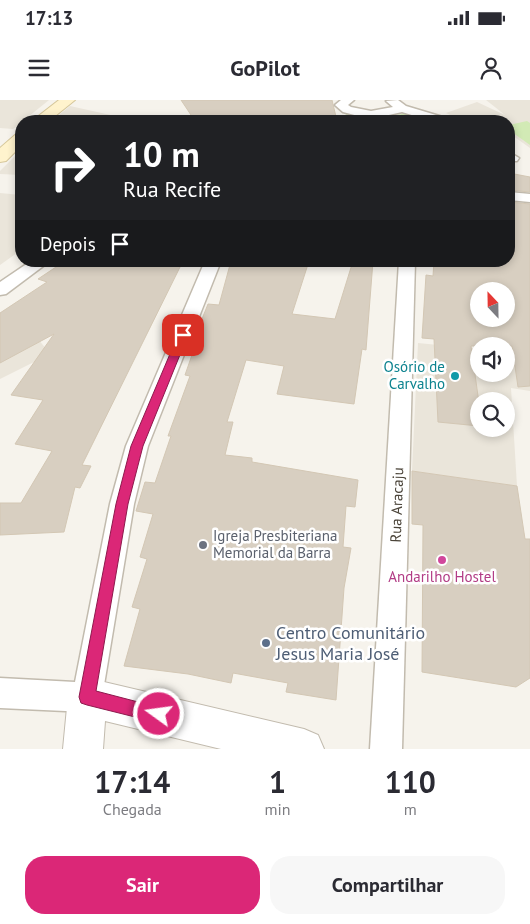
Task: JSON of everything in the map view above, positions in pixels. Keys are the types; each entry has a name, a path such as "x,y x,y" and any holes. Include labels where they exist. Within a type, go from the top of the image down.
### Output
{"main road":[{"path":"48,115 68,100"},
{"path":"0,157 15,143"}],"street":[{"path":"348,100 342,105 344,108 364,113 387,113 402,108"},
{"path":"389,100 402,108 426,115"},
{"path":"515,197 530,198"},
{"path":"0,290 33,267"},
{"path":"83,749 87,697 122,504 137,446 211,267"},
{"name":"Rua Aracaju","path":"386,749 407,267"},
{"path":"0,693 87,697 304,749"}],"shaded area":[{"path":"0,100 49,100 30,115 15,115 15,127 13,129 0,128"},
{"path":"486,100 530,100 530,148 515,137 515,115 505,115"},
{"path":"477,102 505,115 450,115 446,113"},
{"path":"70,106 110,115 59,115"},
{"path":"15,156 15,175 0,174 0,171"},
{"path":"0,193 15,194 15,254 0,265"},
{"path":"0,316 35,335 50,354 0,379"},
{"path":"515,319 530,319 530,391 511,388 511,392 470,392 470,437 514,437 517,486 412,471 418,343 470,348 470,382 515,382 515,337 507,337 506,328 515,328"}],"green space":[{"path":"409,112 416,115 397,115"},
{"path":"527,121 530,123 530,145 515,134 515,124"}],"building":[{"path":"181,100 332,100 336,115 191,115"},
{"path":"515,174 530,177 530,192 515,191"},
{"path":"515,203 530,204 530,386 518,387 515,366 515,337 470,337 470,382 476,382 477,392 470,392 470,425 438,422 434,339 422,338 426,275 433,276 434,267 515,267"},
{"path":"56,267 180,267 82,465 91,466 80,488 75,487 64,532 0,535 0,503 21,503 52,451 15,444 43,400 11,395 54,334 0,363 0,313 47,282 38,279"},
{"path":"229,267 307,267 292,314 335,319 351,267 373,267 366,350 362,349 354,404 277,394 284,366 246,360 227,422 233,422 225,455 252,458 252,462 358,480 355,507 346,506 343,547 351,548 344,588 336,700 286,692 288,683 233,673 231,683 188,674 124,666 140,609 132,607 147,559 140,557 153,514 136,511 145,482 155,483 171,436 168,436 190,376 185,375 201,329 198,329 208,304 219,305"},
{"path":"412,471 517,486 525,539 530,539 530,678 516,687 422,672 423,525 412,524"}],"place":[{"name":"Osório de Carvalho","path":"455,376"},
{"name":"Igreja Presbiteriana Memorial da Barra","path":"203,545"},
{"name":"Andarilho Hostel","path":"442,560"},
{"name":"Centro Comunitário Jesus Maria José","path":"266,643"}],"route":[{"path":"159,714 87,697 122,504 137,446 183,335"}]}
